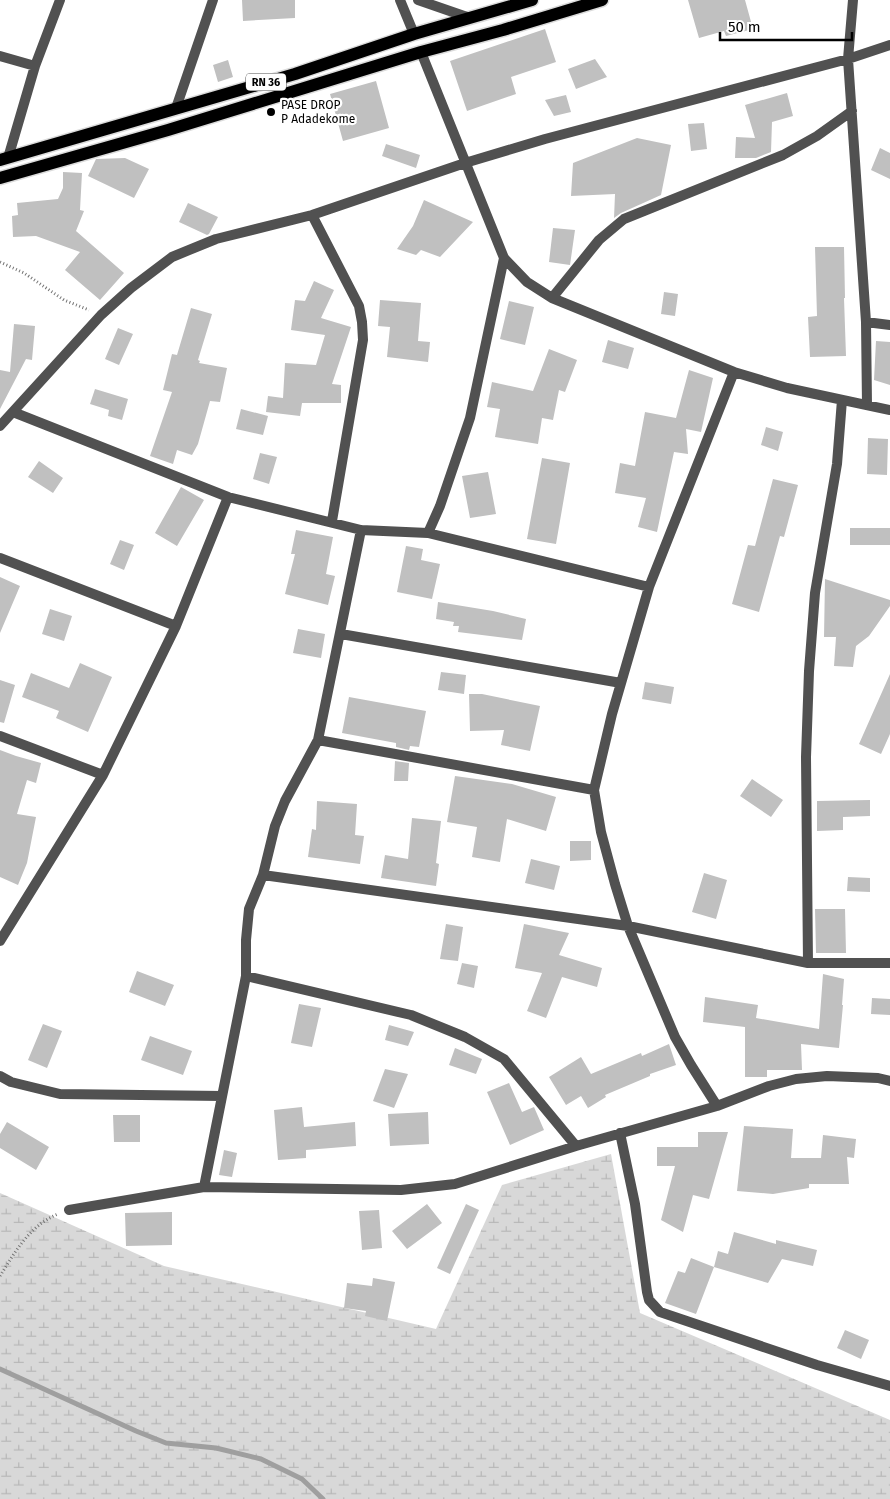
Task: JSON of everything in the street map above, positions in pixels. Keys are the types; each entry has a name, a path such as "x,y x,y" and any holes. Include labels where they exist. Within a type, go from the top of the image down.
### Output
{"main road":[{"name":"RN 36","path":"4,159 295,74 414,34 532,0"},
{"name":"RN 36","path":"0,178 168,130 421,52 602,0"}],"street":[{"path":"4,159 35,66 60,0"},
{"path":"176,108 213,0"},
{"path":"400,0 414,34"},
{"path":"418,0 470,18"},
{"path":"854,0 848,59 866,322 867,405"},
{"path":"0,426 101,315 131,288 172,258 216,239 312,215 466,163 545,139 848,59 890,45"},
{"path":"421,52 504,258 527,282 552,298 734,372 787,388 890,410"},
{"path":"0,56 35,66"},
{"path":"552,298 599,240 624,219 783,155 818,136 852,111"},
{"path":"312,215 359,306 362,322 363,340 332,521"},
{"path":"428,533 440,506 470,418 504,258"},
{"path":"866,322 890,325"},
{"path":"717,1106 675,1037 628,926 601,832 594,790 621,682 649,587 734,372"},
{"path":"808,963 806,757 809,671 814,593 837,464 842,400"},
{"path":"13,412 228,497 273,509 332,521 361,530 428,533 649,587"},
{"path":"0,941 103,775 176,626 228,497"},
{"path":"204,1187 246,976 246,940 249,910 262,875 275,826 285,801 318,740 361,530"},
{"path":"0,558 176,626"},
{"path":"341,634 621,682"},
{"path":"0,736 103,775"},
{"path":"318,740 594,790"},
{"path":"262,875 628,926 808,963 890,963"},
{"path":"246,976 410,1015 465,1037 504,1059 576,1146"},
{"path":"0,1076 11,1082 60,1094 222,1096"},
{"path":"69,1210 204,1187 401,1190 455,1184 576,1146 717,1106 796,1078 828,1076 878,1078 890,1081"},
{"path":"620,1133 635,1204 647,1292 649,1300 654,1307 660,1312 818,1365 890,1386"}],"path":[{"path":"0,262 24,273 64,300 101,315"},
{"path":"0,1276 24,1240 40,1225 69,1210"}],"green space":[{"path":"611,1154 640,1313 890,1420 890,1499 0,1499 0,1193 164,1266 436,1329 502,1185"}],"building":[{"path":"242,0 295,0 295,18 243,21"},
{"path":"688,0 745,0 753,29 726,36 724,31 699,38"},
{"path":"545,29 556,62 511,77 516,94 467,111 450,61"},
{"path":"595,59 607,77 576,89 568,69"},
{"path":"228,60 233,77 218,82 213,65"},
{"path":"376,81 389,128 343,141 330,94"},
{"path":"787,93 793,116 772,122 771,152 756,158 735,158 736,137 755,138 745,105"},
{"path":"566,95 571,112 554,116 545,100"},
{"path":"704,123 707,149 691,151 688,124"},
{"path":"637,138 671,145 661,195 614,218 615,194 571,196 573,163"},
{"path":"386,144 420,155 416,168 382,156"},
{"path":"880,148 890,153 890,179 871,170"},
{"path":"125,158 149,169 134,198 88,176 96,159"},
{"path":"63,172 82,173 80,210 84,211 76,231 124,273 100,300 65,270 80,252 36,236 13,237 12,216 18,215 17,203 58,199 63,188"},
{"path":"424,200 473,222 440,257 421,250 416,255 397,249 413,226"},
{"path":"188,203 218,217 209,234 207,235 179,222"},
{"path":"553,228 575,230 570,265 549,262"},
{"path":"815,247 844,247 846,356 810,357 808,317 817,316"},
{"path":"314,281 334,290 321,318 351,327 332,384 341,385 341,403 302,403 300,416 266,412 268,396 283,398 285,363 316,365 325,335 291,330 295,300 305,301"},
{"path":"664,292 678,294 675,316 661,314"},
{"path":"380,300 421,303 418,341 430,342 428,362 387,357 390,327 378,326"},
{"path":"509,301 534,307 525,345 500,339"},
{"path":"191,308 212,314 198,360 200,361 199,363 227,368 220,402 210,401 198,444 192,455 177,450 173,464 150,456 172,392 163,390 172,354 177,355"},
{"path":"14,324 35,326 32,360 26,359 0,409 0,370 10,372"},
{"path":"118,328 133,334 119,365 105,359"},
{"path":"608,340 634,348 628,369 602,362"},
{"path":"876,341 890,342 890,385 874,380"},
{"path":"549,349 577,360 565,392 559,390 553,420 542,418 538,444 495,437 500,409 487,407 492,382 533,391"},
{"path":"689,370 713,378 701,432 686,429 688,454 674,452 657,532 638,527 646,498 615,493 620,463 635,466 645,412 676,418"},
{"path":"95,389 128,399 122,420 108,416 109,410 90,404"},
{"path":"241,409 268,416 263,435 236,429"},
{"path":"766,427 783,432 778,451 761,445"},
{"path":"868,438 888,439 887,475 867,474"},
{"path":"260,453 277,457 269,484 253,479"},
{"path":"542,458 570,463 556,544 527,539"},
{"path":"39,461 63,478 53,493 28,477"},
{"path":"488,472 496,514 470,518 462,476"},
{"path":"773,479 798,485 784,537 780,536 759,612 732,604 748,545 755,546"},
{"path":"181,487 204,500 177,546 155,533"},
{"path":"850,528 890,528 890,545 850,545"},
{"path":"296,530 333,537 326,574 335,576 328,605 285,594 295,554 291,554"},
{"path":"120,540 134,545 124,570 110,564"},
{"path":"406,546 423,549 421,560 440,564 432,599 397,592"},
{"path":"0,577 20,586 0,633"},
{"path":"825,579 890,600 890,606 869,636 856,646 853,667 834,666 836,637 824,637"},
{"path":"438,602 493,611 526,619 522,640 458,632 459,626 453,626 454,622 436,619"},
{"path":"50,609 72,616 64,641 42,634"},
{"path":"298,629 325,634 321,658 293,653"},
{"path":"80,663 112,677 88,732 56,718 59,711 22,697 31,673 69,688"},
{"path":"441,672 466,675 464,694 438,690"},
{"path":"890,674 890,734 881,754 859,744"},
{"path":"0,680 15,685 4,723 0,722"},
{"path":"645,682 674,687 671,704 642,699"},
{"path":"469,694 482,694 540,706 530,751 501,745 504,730 470,731"},
{"path":"349,697 426,711 419,747 410,746 409,750 396,747 396,743 342,733"},
{"path":"0,750 41,763 36,783 27,780 17,814 36,817 27,863 18,885 0,877"},
{"path":"395,761 409,763 408,781 394,781"},
{"path":"455,776 512,784 556,797 546,831 507,819 500,862 472,857 477,827 447,822"},
{"path":"752,779 783,800 771,817 740,796"},
{"path":"870,800 870,816 843,817 843,830 817,831 817,801"},
{"path":"317,801 357,804 355,835 364,836 360,864 308,857 312,829 316,830"},
{"path":"412,818 441,821 436,863 439,864 436,886 381,878 385,855 408,859"},
{"path":"570,841 591,841 591,860 570,861"},
{"path":"531,859 560,866 554,890 525,883"},
{"path":"704,873 727,880 716,919 692,912"},
{"path":"848,877 870,878 870,892 847,891"},
{"path":"815,909 845,909 846,953 816,953"},
{"path":"446,924 463,927 458,961 440,959"},
{"path":"524,924 569,933 559,955 602,968 597,987 562,977 546,1018 527,1011 542,973 515,968"},
{"path":"462,963 478,966 474,988 457,984"},
{"path":"137,971 174,985 165,1006 129,992"},
{"path":"823,974 844,979 839,1048 801,1044 802,1070 767,1070 767,1077 745,1077 745,1027 703,1022 705,997 758,1005 756,1018 819,1029"},
{"path":"872,998 890,999 890,1015 871,1014"},
{"path":"299,1004 321,1008 312,1047 291,1043"},
{"path":"43,1024 62,1031 47,1068 28,1060"},
{"path":"389,1025 414,1032 408,1046 385,1040"},
{"path":"150,1036 192,1051 183,1075 141,1060"},
{"path":"669,1044 676,1065 650,1074 650,1076 605,1095 606,1097 588,1108 581,1096 566,1105 549,1077 581,1057 591,1074 641,1053 642,1056"},
{"path":"455,1048 482,1059 476,1074 449,1065"},
{"path":"385,1069 408,1074 394,1108 373,1101"},
{"path":"509,1083 522,1112 534,1107 544,1130 510,1145 487,1092"},
{"path":"302,1107 304,1127 355,1122 356,1146 306,1150 306,1158 278,1160 274,1110"},
{"path":"428,1112 429,1144 390,1146 388,1114"},
{"path":"113,1115 140,1115 140,1142 114,1142"},
{"path":"7,1122 49,1147 36,1170 0,1148 0,1134"},
{"path":"744,1126 793,1129 791,1158 821,1158 823,1135 856,1139 854,1158 847,1157 849,1184 809,1184 809,1188 773,1194 737,1191"},
{"path":"698,1132 728,1132 709,1199 693,1195 683,1232 661,1220 675,1166 657,1166 657,1147 698,1147"},
{"path":"224,1150 237,1153 232,1177 219,1175"},
{"path":"427,1204 442,1223 407,1249 392,1231"},
{"path":"466,1204 479,1210 450,1274 437,1268"},
{"path":"379,1210 382,1248 362,1250 359,1211"},
{"path":"172,1212 172,1245 126,1246 125,1213"},
{"path":"734,1232 776,1244 776,1240 817,1250 813,1266 782,1259 768,1283 714,1267 718,1251 728,1254"},
{"path":"691,1258 714,1267 696,1314 665,1303 678,1271 685,1273"},
{"path":"373,1278 395,1282 387,1321 365,1316 366,1311 344,1308 347,1283 372,1286"},
{"path":"845,1330 869,1340 861,1359 837,1348"}],"waterway":[{"path":"0,1369 166,1443 216,1448 261,1459 302,1479 323,1499"}],"place":[{"name":"PASE DROP P Adadekome","path":"271,112"}]}
